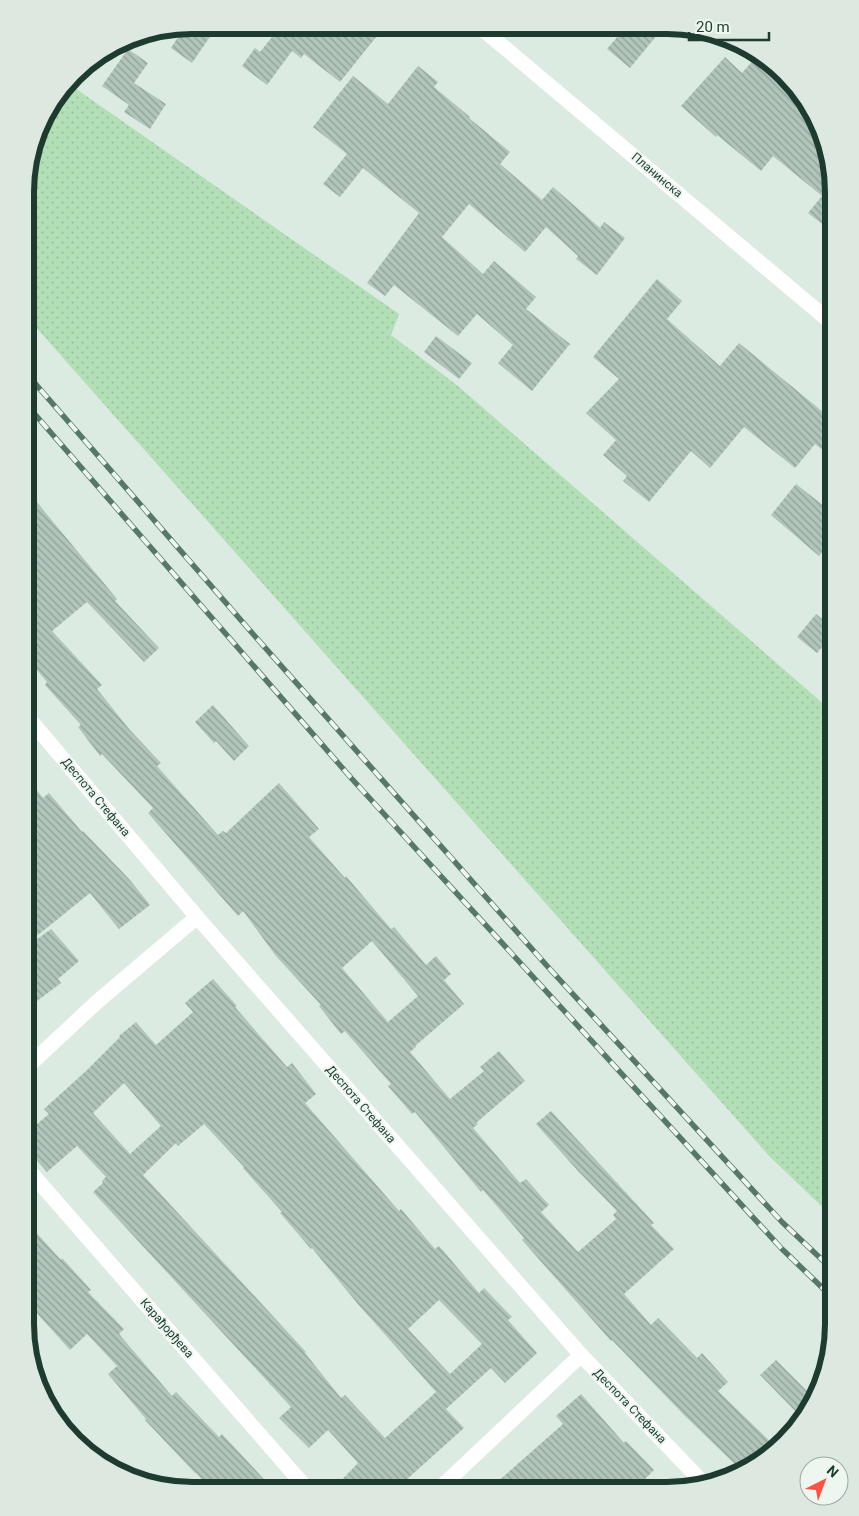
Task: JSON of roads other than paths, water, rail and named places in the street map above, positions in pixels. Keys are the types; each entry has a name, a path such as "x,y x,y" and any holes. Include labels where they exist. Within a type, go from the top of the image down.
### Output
{"street":[{"name":"Планинска","path":"488,34 825,317"},
{"name":"Деспота Стефана","path":"34,724 198,918 581,1355 699,1479"},
{"path":"34,1061 98,1002 198,918"},
{"name":"Карађорђева","path":"34,1176 301,1482"},
{"path":"446,1482 581,1355"}],"railway":[{"path":"34,382 253,634 548,967 782,1222 825,1263"},
{"path":"34,413 352,779 782,1249 825,1290"}]}
